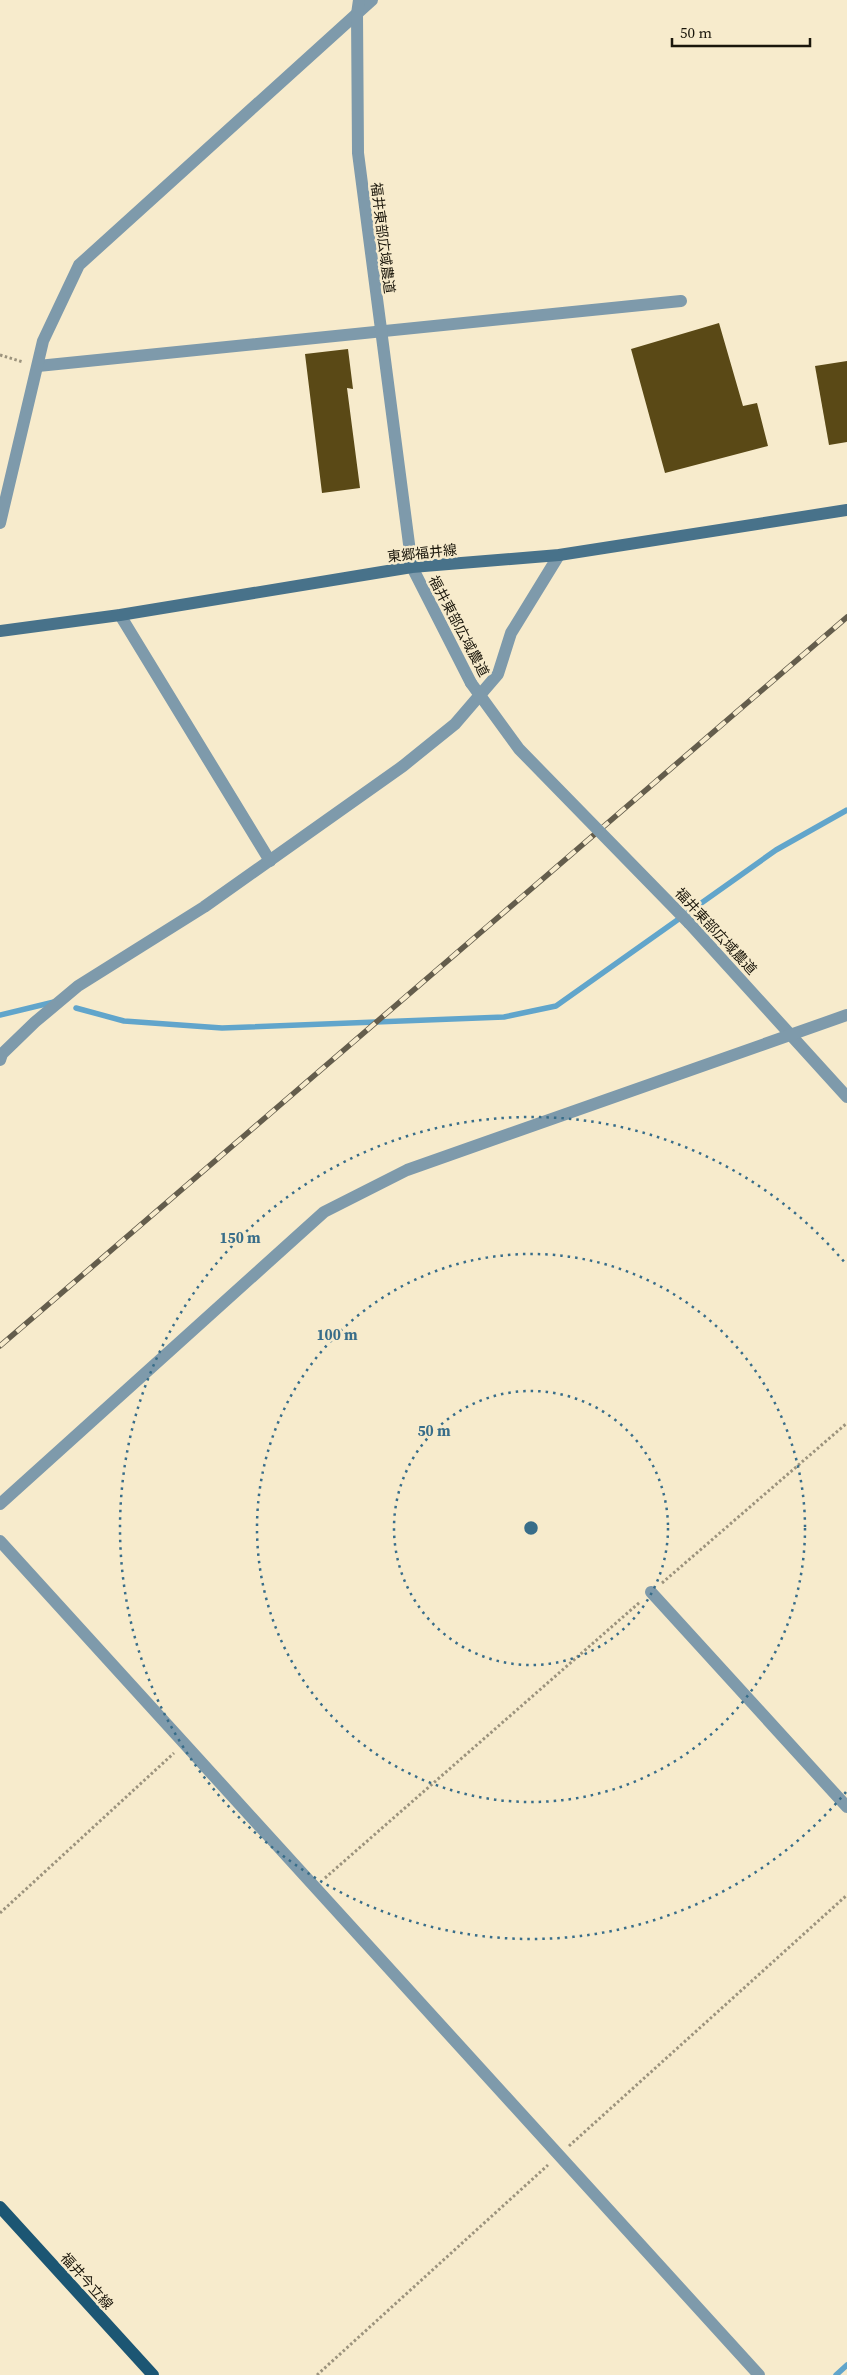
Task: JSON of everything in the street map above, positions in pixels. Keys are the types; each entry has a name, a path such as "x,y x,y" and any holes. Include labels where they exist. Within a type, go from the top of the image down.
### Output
{"main road":[{"name":"東郷福井線","path":"0,631 120,615 412,567 559,555 847,510"},
{"name":"福井今立線","path":"0,2207 153,2375"}],"street":[{"name":"福井東部広域農道","path":"359,0 357,14 358,153 412,567 471,684 519,749 688,923 847,1097"},
{"path":"0,523 43,341 79,265 372,0"},
{"path":"38,366 681,301"},
{"path":"0,1060 2,1054 35,1022 78,986 204,907 403,766 455,724 498,674 511,633 559,555"},
{"path":"120,615 270,861"},
{"path":"0,1504 324,1212 406,1170 847,1015"},
{"path":"0,1541 759,2375"},
{"path":"651,1592 847,1807"}],"path":[{"path":"0,355 38,366"},
{"path":"315,1887 847,1423"},
{"path":"0,1913 184,1744"},
{"path":"317,2375 847,1895"}],"building":[{"path":"719,323 743,406 757,403 768,446 665,473 631,349"},
{"path":"348,349 353,389 347,388 360,488 322,493 305,354"},
{"path":"847,361 847,442 829,445 815,366"}],"waterway":[{"path":"76,1008 124,1021 222,1028 504,1017 556,1006 776,850 847,810"},
{"path":"0,1015 54,1002"},
{"path":"836,2375 847,2365"}],"railway":[{"path":"0,1346 847,617"}]}
